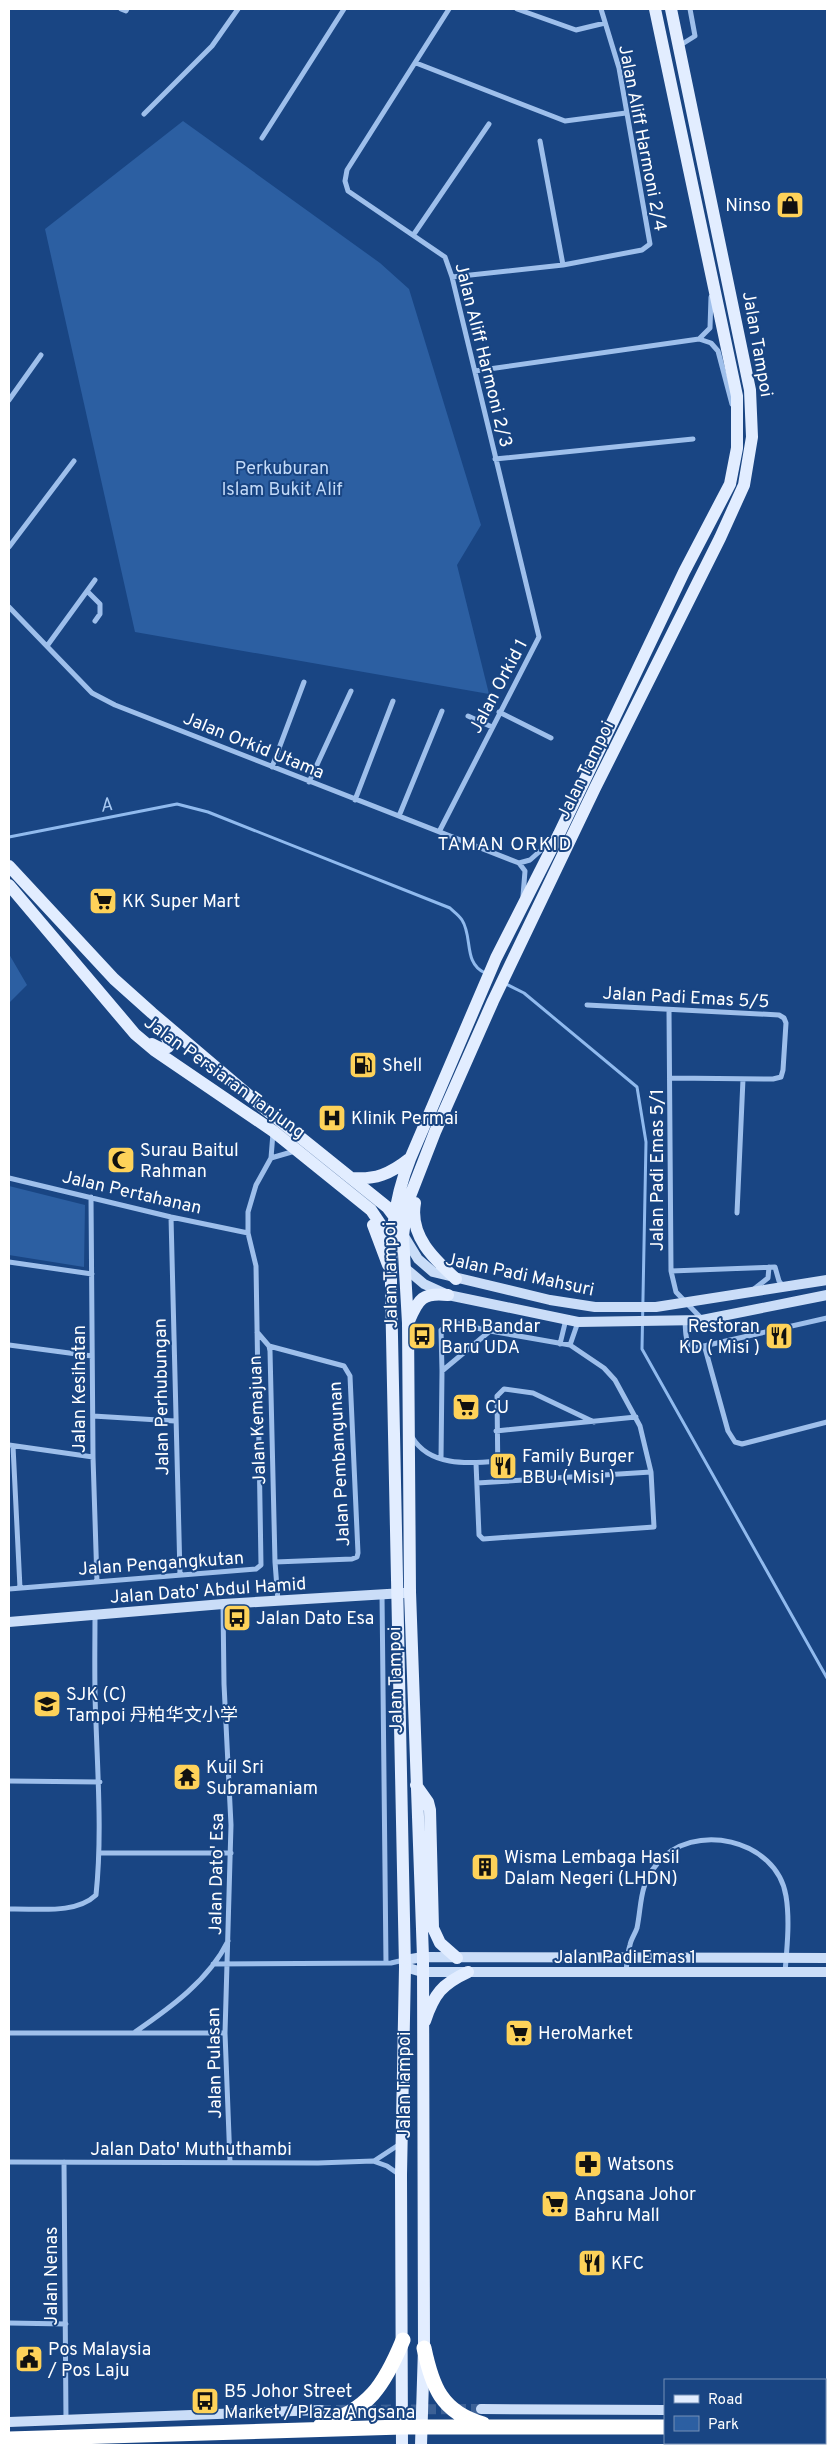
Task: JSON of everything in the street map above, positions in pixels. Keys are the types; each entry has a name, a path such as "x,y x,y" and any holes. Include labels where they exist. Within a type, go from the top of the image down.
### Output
{"highway":[{"path":"296,2431 321,2425 345,2416 363,2406 382,2384 403,2337"},
{"path":"424,2343 431,2379 444,2400 457,2413 470,2420 497,2428"},
{"path":"9,2439 422,2426 497,2428 660,2427"}],"main road":[{"name":"Jalan Tampoi","path":"398,1239 394,1214 399,1186 478,998 496,958 559,834 684,572 730,484 737,448 737,396 655,9"},
{"name":"Jalan Tampoi","path":"402,2445 401,2175 405,1964 391,1280 398,1239 410,1194 435,1132 493,1001 595,788 720,538 744,485 752,438 750,390 672,9"},
{"name":"Jalan Persiaran Tanjung","path":"9,866 114,979 259,1104 394,1214"},
{"name":"Jalan Persiaran Tanjung","path":"9,885 135,1034 154,1050 273,1131 371,1210 398,1239 405,1268"},
{"path":"135,1034 157,1048 168,1047 169,1040 152,1013"},
{"path":"435,1132 432,1154 418,1190 414,1220 421,1241 433,1259 456,1279"},
{"path":"352,1178 369,1180 379,1177 397,1169 410,1159"},
{"path":"354,1198 370,1218 380,1238 391,1280"},
{"name":"Jalan Tampoi","path":"405,1268 408,1323 410,1592 422,1957 424,2343 421,2445"},
{"path":"408,1323 418,1301 436,1293 448,1294"},
{"path":"416,1785 428,1802 430,1810 434,1928 440,1943 457,1958"},
{"path":"422,2030 429,2008 441,1988 451,1980 468,1972"}],"street":[{"path":"144,114 212,46 238,9"},
{"path":"262,138 344,9"},
{"name":"Jalan Aliff Harmoni 2/3","path":"449,9 416,64 347,170 345,181 348,191 414,234 445,257 452,277 475,371 509,519"},
{"path":"517,9 576,30 605,24"},
{"name":"Jalan Aliff Harmoni 2/4","path":"563,265 642,250 650,244 618,68 601,9"},
{"path":"679,46 695,36 690,9"},
{"path":"416,64 565,121 626,113"},
{"path":"414,234 489,124"},
{"path":"452,277 563,265 540,141"},
{"path":"698,339 710,328 710,269"},
{"path":"475,371 698,339 710,343 718,351 728,382 737,430"},
{"path":"9,400 41,355"},
{"path":"496,460 694,438"},
{"path":"9,547 74,461"},
{"name":"Jalan Orkid 1","path":"440,830 499,712 540,637 509,519"},
{"path":"47,646 95,580"},
{"path":"87,591 100,604 100,614 95,621"},
{"name":"Jalan Orkid Utama","path":"9,607 92,693 115,705 355,800 440,830 519,862"},
{"path":"272,767 304,682"},
{"path":"310,782 351,691"},
{"path":"355,800 393,701"},
{"path":"399,816 442,711"},
{"path":"499,712 551,738"},
{"path":"468,716 492,727"},
{"path":"522,908 525,871 519,862 530,860 559,834"},
{"name":"Jalan Padi Emas 5/5","path":"586,1005 779,1015 784,1018 786,1023 781,1077 743,1079"},
{"name":"Jalan Padi Emas 5/1","path":"669,1010 671,1271 676,1292 702,1320"},
{"path":"671,1078 743,1079 737,1213"},
{"name":"Jalan Kemajuan","path":"273,1131 271,1158 251,1199 248,1212 248,1232 256,1266 257,1332 269,1346 275,1562 278,1601"},
{"path":"271,1158 296,1151"},
{"name":"Jalan Pertahanan","path":"9,1178 171,1217 248,1232"},
{"name":"Jalan Kesihatan","path":"91,1197 92,1416 97,1582"},
{"name":"Jalan Perhubungan","path":"171,1217 180,1575"},
{"name":"Jalan Padi Mahsuri","path":"398,1239 424,1266 434,1272 456,1279 550,1300 596,1307 656,1307 686,1304 827,1280"},
{"path":"9,1262 92,1274"},
{"path":"740,1295 762,1284 768,1278 769,1267"},
{"path":"671,1271 775,1267 779,1281 785,1288"},
{"name":"Jalan Padi Mahsuri","path":"405,1268 424,1284 448,1294 578,1322 702,1320 827,1295"},
{"path":"685,1321 686,1340 690,1346 704,1348 827,1318"},
{"path":"560,1344 566,1319"},
{"path":"441,1459 441,1330 444,1325 450,1322 570,1345 604,1368 616,1380 636,1417 640,1426 650,1472 654,1527 483,1540 479,1534 476,1463"},
{"path":"570,1345 578,1322"},
{"path":"442,1372 490,1331"},
{"name":"Jalan Pengangkutan","path":"9,1588 256,1570 260,1565 257,1332"},
{"path":"9,1345 92,1356"},
{"name":"Jalan Pembangunan","path":"269,1346 344,1366 348,1370 350,1376 358,1553 357,1557 352,1559 275,1562"},
{"path":"704,1348 728,1431 735,1442 742,1444 827,1422"},
{"path":"498,1482 496,1461 497,1396 504,1389 533,1393 594,1422"},
{"path":"92,1416 175,1421"},
{"path":"496,1431 636,1417"},
{"path":"408,1429 424,1452 441,1459 476,1463 496,1461"},
{"path":"20,1588 11,1446 93,1457"},
{"path":"477,1483 650,1472"},
{"path":"9,1509 16,1508"},
{"name":"Jalan Dato' Abdul Hamid","path":"9,1622 223,1604 410,1592"},
{"path":"382,1594 388,1963"},
{"name":"Jalan Dato' Esa","path":"223,1604 231,1853 228,1965"},
{"path":"9,1909 75,1907 86,1904 96,1895 100,1853 100,1782 96,1721 95,1614"},
{"path":"9,1781 100,1782"},
{"path":"626,1974 627,1958 636,1931 639,1904 644,1886 656,1864 676,1846 694,1840 711,1839 729,1840 749,1849 765,1860 776,1873 786,1894 785,1972"},
{"path":"100,1853 231,1853"},
{"path":"135,2032 173,2005 213,1964 222,1953 229,1939"},
{"name":"Jalan Padi Emas 1","path":"405,1964 422,1957 827,1958"},
{"path":"213,1964 405,1964"},
{"name":"Jalan Padi Emas 1","path":"405,1964 422,1972 626,1974 827,1972"},
{"name":"Jalan Pulasan","path":"228,1965 225,2033 230,2162"},
{"path":"9,2033 225,2033"},
{"name":"Jalan Dato' Muthuthambi","path":"373,2161 394,2150 402,2142"},
{"name":"Jalan Dato' Muthuthambi","path":"9,2162 373,2161 388,2166 401,2175"},
{"name":"Jalan Nenas","path":"64,2162 66,2420"},
{"path":"9,2323 66,2324"},
{"path":"481,2409 664,2410"},
{"path":"9,2422 321,2410"}],"green space":[{"name":"Perkuburan Islam Bukit Alif","path":"183,121 380,263 409,289 481,525 457,565 489,694 135,632 45,229"},
{"path":"9,954 27,985 9,1003"},
{"path":"9,1186 85,1205 84,1267 9,1255"}],"waterway":[{"name":"A","path":"9,837 177,804 208,812 450,908 461,918 474,963 478,969 485,973"},
{"path":"504,983 524,993 637,1087 646,1142 642,1349 827,1678"}],"tunnel":[{"path":"321,2410 481,2409"}],"place":[{"name":"Ninso","path":"790,205"},
{"name":"KK Super Mart","path":"103,901"},
{"name":"Shell","path":"363,1065"},
{"name":"Klinik Permai","path":"332,1118"},
{"name":"Surau Baitul Rahman","path":"121,1160"},
{"name":"RHB Bandar Baru UDA","path":"422,1336"},
{"name":"Restoran KD ( Misi )","path":"779,1336"},
{"name":"CU","path":"466,1407"},
{"name":"Family Burger BBU ( Misi )","path":"503,1466"},
{"name":"Jalan Dato Esa","path":"237,1618"},
{"name":"SJK (C) Tampoi 丹柏华文小学","path":"47,1704"},
{"name":"Kuil Sri Subramaniam","path":"187,1777"},
{"name":"Wisma Lembaga Hasil Dalam Negeri (LHDN)","path":"485,1867"},
{"name":"HeroMarket","path":"519,2033"},
{"name":"Watsons","path":"588,2164"},
{"name":"Angsana Johor Bahru Mall","path":"555,2204"},
{"name":"KFC","path":"592,2263"},
{"name":"Pos Malaysia / Pos Laju","path":"29,2359"},
{"name":"B5 Johor Street Market / Plaza Angsana","path":"205,2401"}],"district":[{"name":"TAMAN ORKID","path":"505,843"}]}
